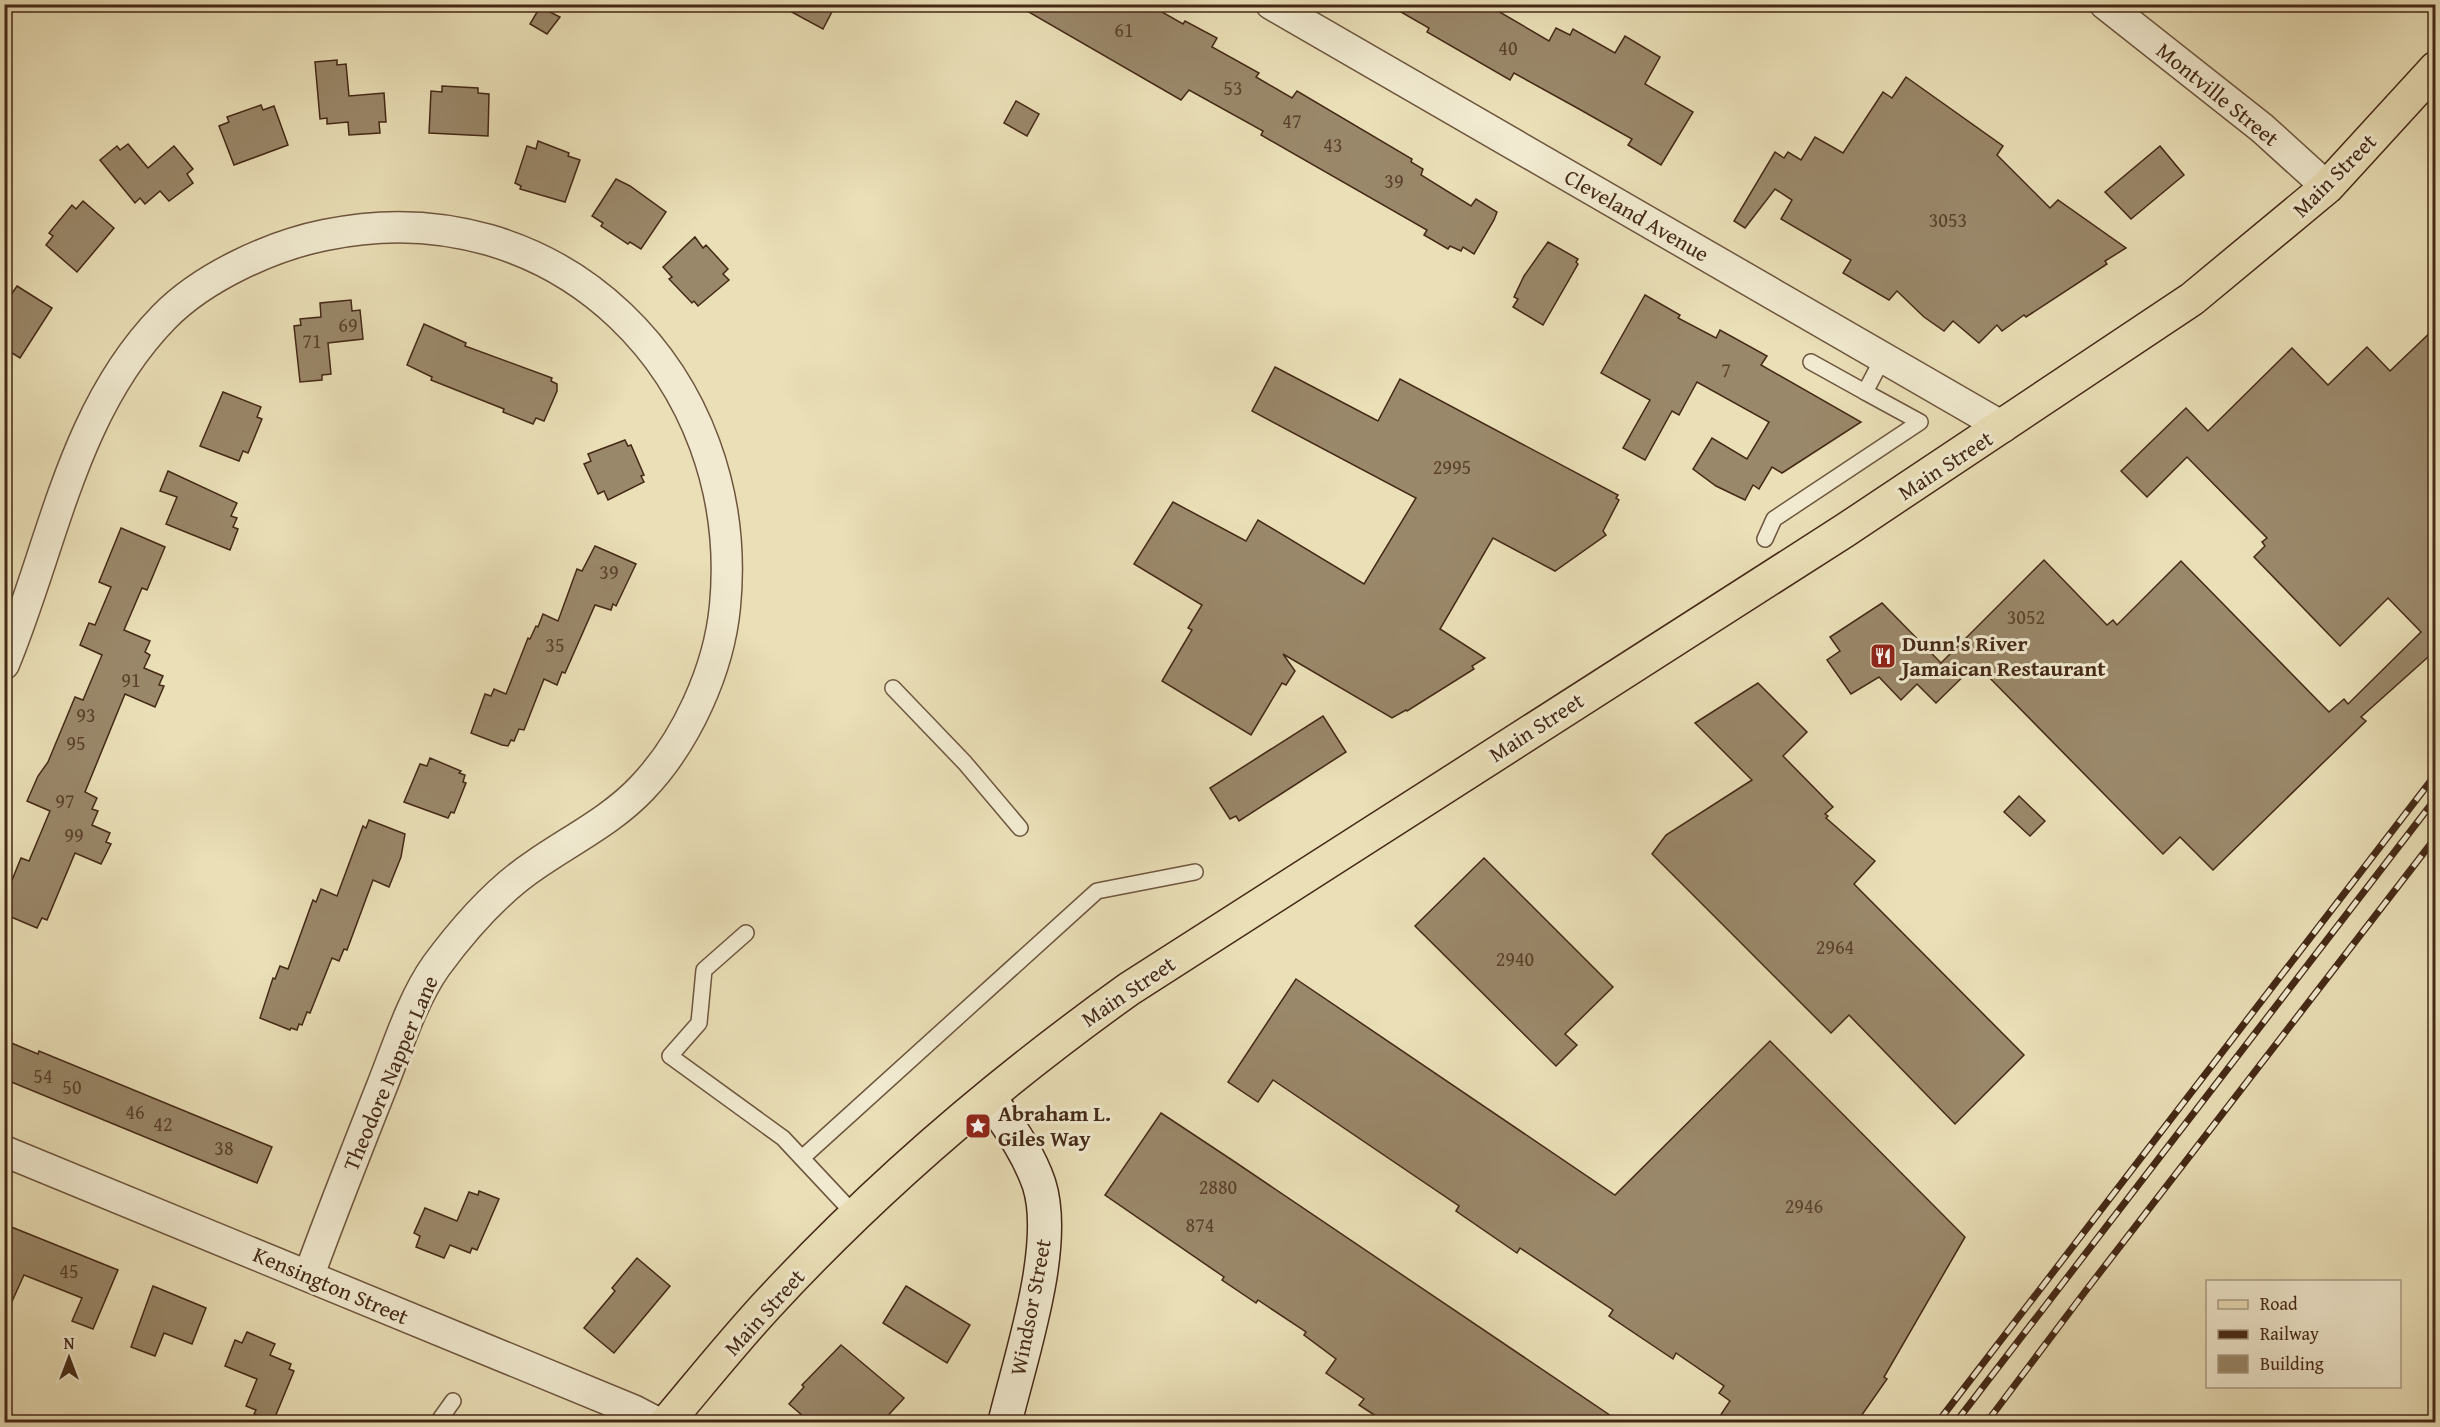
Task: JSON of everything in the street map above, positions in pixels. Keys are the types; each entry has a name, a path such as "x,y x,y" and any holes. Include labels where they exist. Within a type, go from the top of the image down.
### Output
{"main road":[{"name":"Main Street","path":"667,1422 767,1305 884,1188 1055,1042 1128,989 2003,427 2192,299 2327,187 2436,68"},
{"name":"Windsor Street","path":"989,1097 1033,1168 1044,1204 1046,1226 1041,1270 1005,1422"}],"street":[{"name":"Cleveland Avenue","path":"1270,4 2003,427"},
{"name":"Montville Street","path":"2105,4 2262,128 2327,187"},
{"name":"Theodore Napper Lane","path":"4,664 79,451 106,393 136,349 168,313 206,286 277,248 342,231 382,228 467,234 500,243 565,273 592,291 627,321 680,389 711,457 721,500 728,558 725,611 716,655 689,724 644,787 612,814 532,867 500,894 466,926 432,972 404,1032 309,1275"},
{"name":"Kensington Street","path":"4,1151 309,1275 633,1410 656,1422"}],"lane":[{"path":"1865,392 1883,358"},
{"path":"1765,539 1774,519 1920,422 1811,362"},
{"path":"893,688 965,763 1020,828"},
{"path":"802,1158 1097,891 1195,872"},
{"path":"746,933 704,970 699,1023 670,1056 783,1138 856,1216"},
{"path":"438,1422 453,1401"}],"building":[{"path":"777,4 836,4 823,29"},
{"path":"1015,4 1148,4 1183,24 1185,21 1217,38 1212,47 1259,73 1256,77 1292,98 1297,91 1412,159 1411,162 1423,169 1421,175 1471,206 1476,199 1497,212 1494,220 1474,254 1463,247 1461,251 1450,246 1448,249 1424,235 1427,230 1261,135 1263,131 1189,90 1181,100"},
{"path":"1387,4 1486,4 1549,41 1556,28 1570,35 1573,29 1615,53 1625,36 1660,57 1645,84 1693,112 1661,165 1628,145 1632,139 1514,73 1510,80 1427,32 1429,28"},
{"path":"540,7 560,17 547,34 530,24"},
{"path":"337,60 337,65 346,64 349,96 384,93 386,122 379,122 380,133 349,135 348,122 327,124 327,118 320,119 315,62"},
{"path":"1906,77 2003,146 1997,155 2050,208 2058,200 2126,248 2105,261 2107,264 2026,317 2024,315 2002,331 1997,325 1979,343 1953,321 1944,331 1924,317 1897,291 1889,300 1843,273 1851,260 1781,219 1792,200 1775,189 1745,228 1734,221 1775,152 1784,158 1788,152 1801,160 1815,137 1843,153 1883,92 1892,98"},
{"path":"442,86 478,88 478,93 489,94 488,136 429,133 431,91 442,92"},
{"path":"1016,101 1039,114 1027,136 1004,123"},
{"path":"261,105 263,110 274,106 288,145 234,165 219,126 229,122 227,117"},
{"path":"538,141 569,153 568,156 580,160 565,202 520,189 521,186 515,183 527,146 536,149"},
{"path":"128,144 148,168 174,146 193,169 187,174 193,183 169,201 160,191 145,204 140,198 135,203 100,160 117,146 120,150"},
{"path":"2160,146 2184,175 2131,219 2105,192"},
{"path":"616,179 630,186 666,212 641,249 630,242 628,244 601,226 603,223 592,216"},
{"path":"83,201 114,228 77,272 46,245 53,236 49,233 72,205 76,209"},
{"path":"695,237 703,248 706,245 728,269 723,274 729,280 698,306 694,301 692,303 669,279 672,277 663,267"},
{"path":"1548,242 1578,259 1576,262 1578,264 1543,325 1513,307 1518,299 1514,297 1524,276"},
{"path":"17,286 52,308 20,358 4,348 4,305"},
{"path":"1645,295 1680,315 1678,318 1716,338 1720,330 1767,356 1761,365 1861,422 1782,473 1772,467 1759,489 1753,485 1745,500 1716,486 1693,469 1712,438 1747,459 1769,422 1697,382 1679,415 1672,411 1645,460 1623,448 1650,400 1601,373"},
{"path":"351,300 352,311 360,310 363,339 328,343 331,374 322,375 322,380 300,382 294,326 301,325 300,319 321,317 320,303"},
{"path":"424,324 466,343 465,346 552,378 551,381 557,384 557,391 544,421 536,418 533,424 503,412 504,409 431,380 432,377 407,365"},
{"path":"2436,327 2436,650 2361,717 2366,721 2213,870 2180,837 2163,854 1976,664 1936,703 1917,684 1901,700 1879,677 1851,694 1827,660 1840,651 1830,637 1882,603 1941,663 2044,560 2107,625 2113,620 2117,625 2181,561 2329,712 2344,699 2348,704 2421,632 2388,598 2340,646 2254,557 2265,546 2262,542 2267,538 2187,457 2147,497 2121,471 2186,408 2208,431 2292,348 2328,385 2367,347 2390,371"},
{"path":"1275,367 1378,421 1400,379 1618,495 1616,498 1619,500 1603,531 1606,535 1555,571 1493,538 1440,629 1485,658 1472,666 1474,669 1407,711 1392,718 1283,654 1295,671 1286,685 1282,683 1251,735 1162,681 1192,630 1188,628 1202,605 1134,564 1173,502 1246,541 1258,520 1364,584 1416,498 1252,411"},
{"path":"223,392 261,407 257,417 262,419 248,453 243,451 239,461 200,446"},
{"path":"625,440 628,446 631,445 644,475 641,476 644,482 608,500 604,491 598,494 584,464 591,461 588,454"},
{"path":"168,471 237,503 231,516 237,518 233,527 238,529 230,550 166,524 177,497 160,491"},
{"path":"121,528 165,547 147,590 142,588 124,630 150,641 145,652 150,655 144,668 163,676 159,685 164,686 155,707 125,694 85,792 97,798 92,809 98,811 92,825 110,833 106,842 111,844 101,864 75,853 47,920 42,918 37,928 4,914 4,900 21,858 29,861 50,811 27,801 38,776 48,762 75,697 83,700 102,655 80,645 89,623 95,625 111,587 99,582"},
{"path":"595,546 636,564 616,606 613,604 611,610 595,605 565,673 562,672 557,685 544,679 524,730 519,729 514,741 511,740 508,746 502,745 471,733 485,694 491,696 494,689 506,694 528,638 530,639 536,626 538,627 543,614 558,621 577,569 582,571"},
{"path":"1758,683 1807,732 1783,756 1833,807 1825,814 1828,816 1826,818 1875,861 1854,884 2024,1055 1955,1124 1849,1015 1831,1033 1652,854 1666,835 1752,780 1695,723"},
{"path":"1323,716 1346,752 1239,821 1236,816 1230,819 1210,788"},
{"path":"430,758 461,771 459,773 465,775 463,782 466,783 454,813 451,812 448,818 404,802 420,764 427,766"},
{"path":"2019,796 2045,821 2030,836 2004,812"},
{"path":"369,820 405,834 401,857 389,887 373,880 347,950 344,949 339,961 332,958 310,1013 307,1012 302,1025 299,1024 297,1030 291,1028 290,1030 260,1018 273,978 275,979 280,966 288,969 313,900 316,902 321,889 337,896 363,826 366,828"},
{"path":"1484,858 1613,987 1565,1034 1577,1045 1556,1066 1415,926"},
{"path":"1296,979 1615,1195 1770,1041 1965,1237 1884,1377 1887,1379 1857,1422 1716,1422 1730,1401 1719,1393 1724,1386 1676,1353 1673,1359 1609,1316 1613,1310 1520,1248 1517,1253 1456,1211 1459,1206 1273,1080 1258,1102 1228,1082"},
{"path":"4,1040 38,1054 39,1051 272,1147 257,1183 4,1079"},
{"path":"1161,1113 1620,1422 1385,1422 1359,1405 1364,1399 1326,1373 1336,1359 1304,1335 1306,1332 1258,1300 1256,1303 1222,1280 1224,1277 1105,1195"},
{"path":"479,1191 499,1199 477,1250 472,1248 470,1253 450,1245 444,1258 416,1247 420,1236 414,1233 425,1208 457,1221 469,1192 478,1195"},
{"path":"4,1224 118,1270 93,1329 72,1321 82,1298 24,1275 4,1319"},
{"path":"637,1258 670,1286 614,1353 584,1328 615,1291 612,1288"},
{"path":"153,1286 206,1308 192,1344 164,1333 155,1356 131,1347"},
{"path":"906,1286 970,1325 947,1363 883,1323"},
{"path":"247,1332 275,1344 270,1355 291,1364 289,1369 294,1371 273,1422 254,1414 256,1410 246,1406 257,1379 225,1366 235,1340 242,1343"},
{"path":"841,1345 904,1398 882,1422 810,1422 789,1404 804,1387 802,1385"}],"railway":[{"path":"1938,1422 2436,774"},
{"path":"1956,1422 2436,798"},
{"path":"1987,1422 2436,837"}],"place":[{"name":"Dunn's River Jamaican Restaurant","path":"1883,656"},
{"name":"Abraham L. Giles Way","path":"978,1126"}]}
